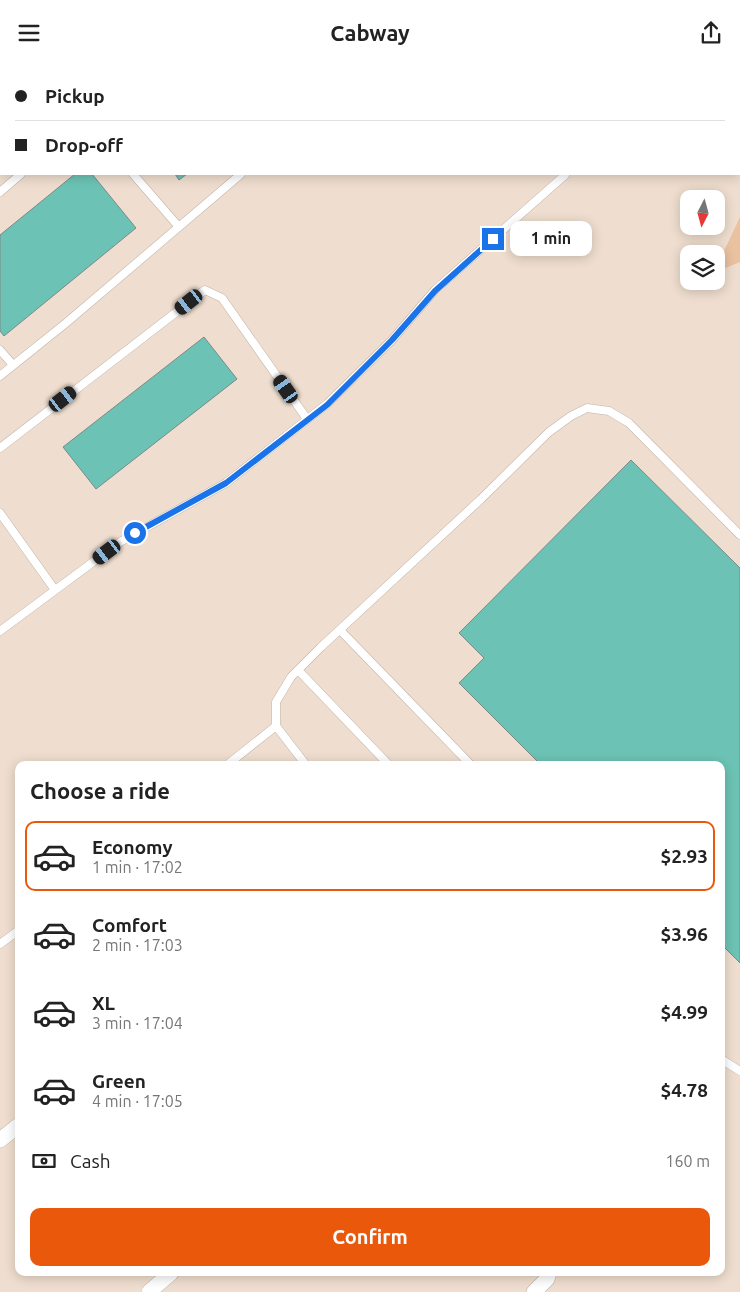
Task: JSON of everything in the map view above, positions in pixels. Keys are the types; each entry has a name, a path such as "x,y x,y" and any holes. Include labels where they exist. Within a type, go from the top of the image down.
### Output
{"street":[{"path":"0,1140 15,1128"},
{"path":"148,1292 167,1276"},
{"path":"534,1292 548,1276"}],"lane":[{"path":"0,192 20,175"},
{"path":"134,175 179,227"},
{"path":"0,376 66,323 240,175"},
{"path":"0,631 120,542 226,483 327,405 392,340 435,291 566,175"},
{"path":"0,448 205,290 222,298 307,419"},
{"path":"0,350 13,365"},
{"path":"303,761 276,726 276,702 291,677 481,499 549,432 571,416 587,408 609,411 629,423 740,535"},
{"path":"0,513 55,590"},
{"path":"340,630 467,761"},
{"path":"298,670 385,761"},
{"path":"232,761 276,726"},
{"path":"0,944 15,933"},
{"path":"725,1062 740,1071"}],"shaded area":[{"path":"0,175 740,175 740,1292 0,1292"},
{"path":"740,217 740,262 725,268 725,249"}],"building":[{"path":"74,175 93,175 136,228 4,336 0,331 0,235"},
{"path":"176,175 186,175 179,180"},
{"path":"204,337 237,379 96,489 63,447"},
{"path":"631,460 740,568 740,963 725,948 725,761 537,761 459,683 484,658 459,633"}],"route":[{"path":"135,533 226,483 327,405 392,340 435,291 493,239"}]}
